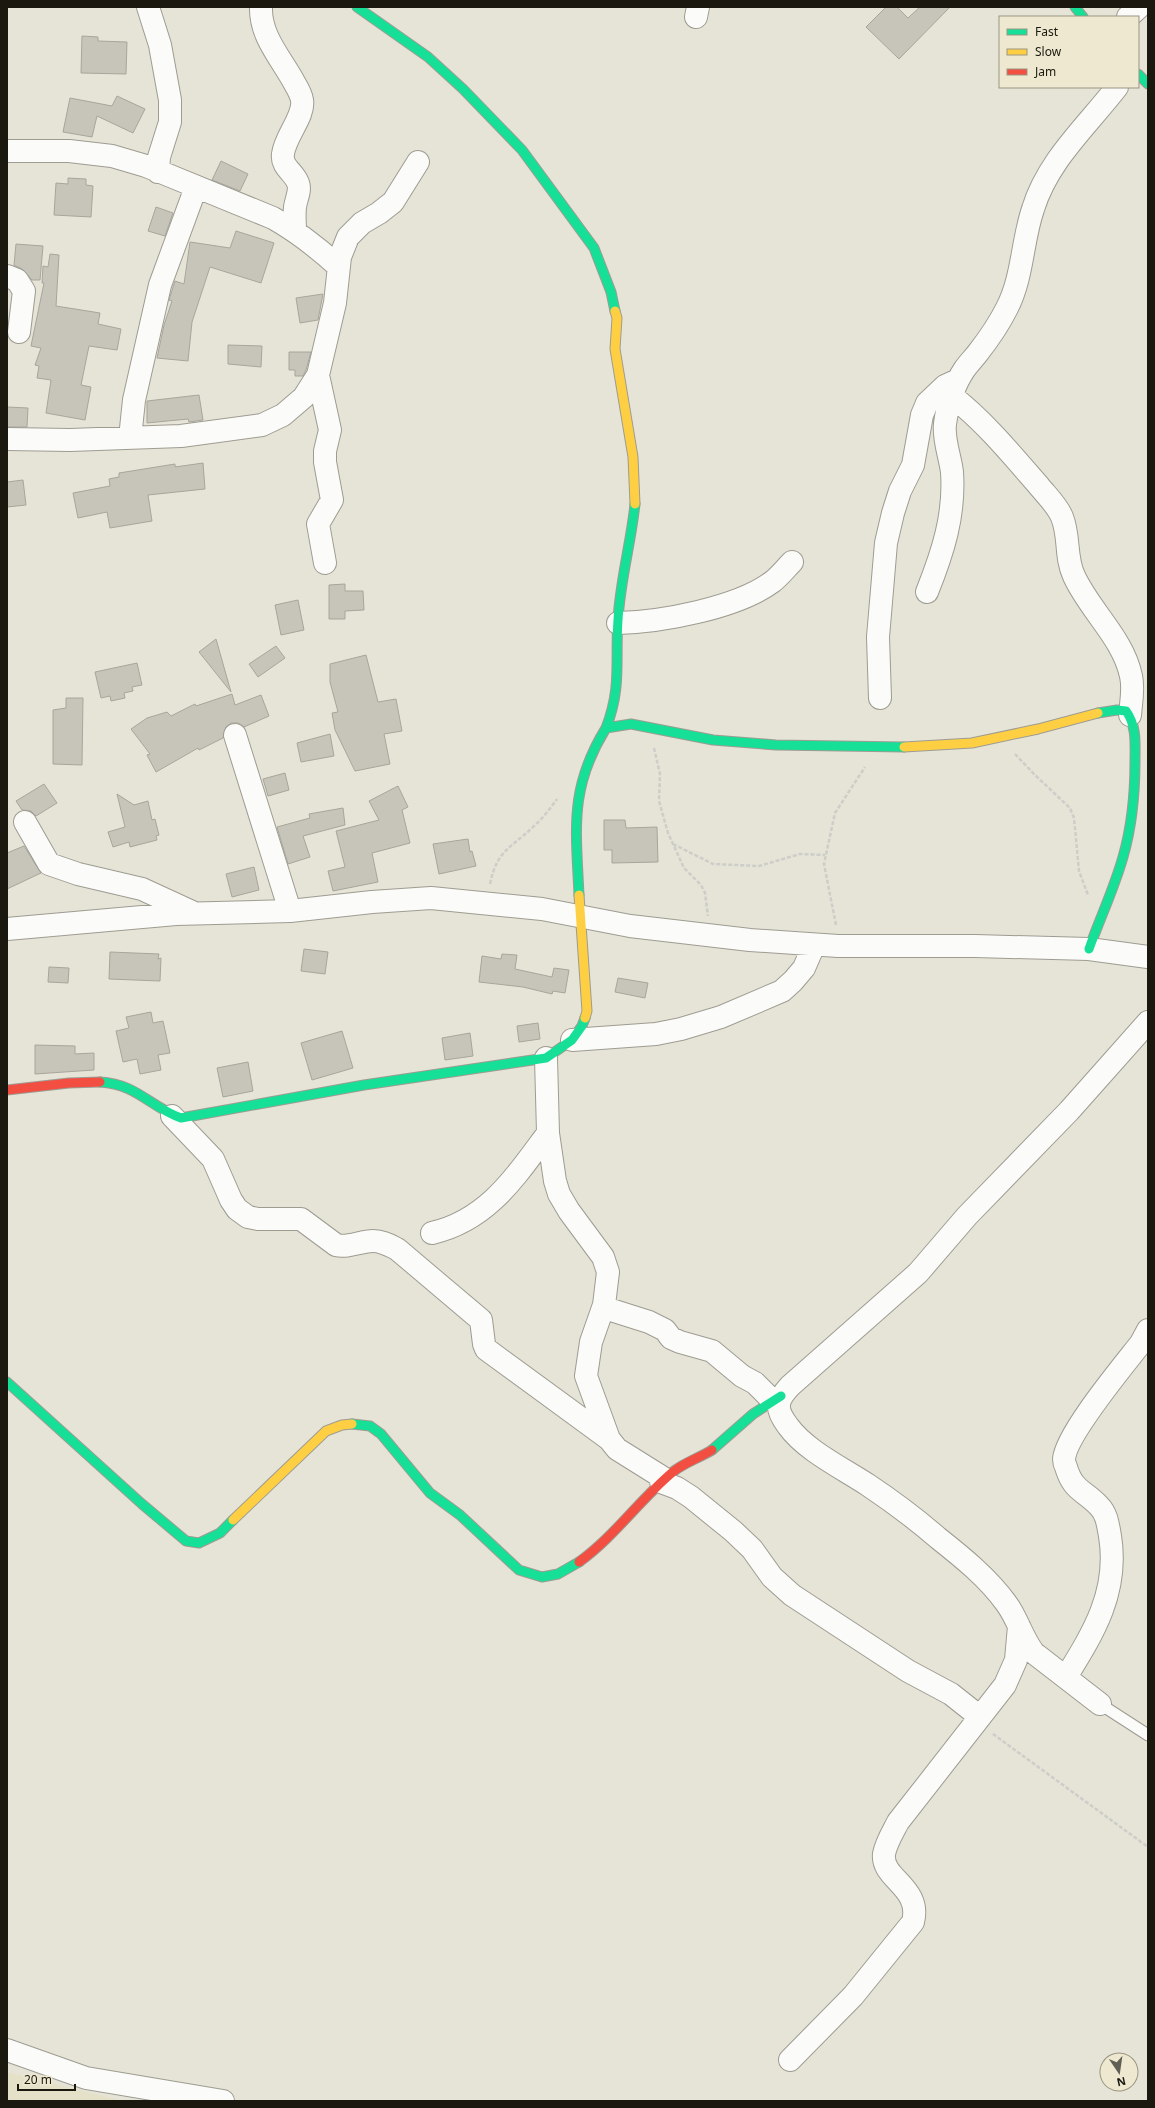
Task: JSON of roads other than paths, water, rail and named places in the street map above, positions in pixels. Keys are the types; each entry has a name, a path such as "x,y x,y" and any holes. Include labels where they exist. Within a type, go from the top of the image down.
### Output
{"street":[{"path":"148,7 160,45 170,100 170,122 159,157 158,172"},
{"path":"261,7 260,17 266,36 286,66 303,101 302,112 290,134 283,154 285,166 298,182 295,205 295,231"},
{"path":"172,1116 181,1118 364,1085 546,1058 572,1040 582,1026 587,1011 575,823 580,785 585,765 595,744 606,728 614,708 618,682 618,623 636,490 633,457 615,349 616,318 611,292 594,248 522,150 463,89 428,57 357,7"},
{"path":"1075,7 1082,16"},
{"path":"1129,16 1139,7"},
{"path":"1139,75 1148,84"},
{"path":"927,592 937,567 952,512 951,470 945,430 956,388 964,369 995,328 1007,308 1018,281 1033,208 1049,175 1071,140 1116,88"},
{"path":"7,150 69,151 112,156 158,172 273,218 295,231 314,245 339,267"},
{"path":"7,439 181,436 262,425 283,415 304,397 318,375 335,303 340,257 348,237 362,224 393,202 418,162"},
{"path":"130,438 134,400 160,285 196,187"},
{"path":"7,276 17,280 24,291 18,332"},
{"path":"318,375 330,430 325,451 325,462 332,500 318,524 325,563"},
{"path":"880,698 878,637 886,543 893,513 900,490 913,465 922,415 928,403 945,386 956,388 971,412 1028,472 1058,508 1066,532 1068,562 1074,577 1123,653 1131,676 1133,692 1130,715 1135,742 1135,769 1130,826 1119,869 1089,949"},
{"path":"618,623 659,619 733,602 772,582 792,562"},
{"path":"606,728 631,724 713,740 869,749 956,745 1004,737 1097,713 1117,710 1126,711 1130,715"},
{"path":"235,735 290,911"},
{"path":"25,822 49,864 78,874 142,889 195,914"},
{"path":"7,929 195,914 290,911 431,898 542,909 630,926 709,936 814,945 975,946 1089,949 1148,956"},
{"path":"572,1040 656,1034 681,1029 721,1017 782,991 804,968 814,945"},
{"path":"7,1382 186,1541 199,1543 220,1533 265,1488 326,1431 342,1425 361,1424 370,1426 381,1434 430,1493 460,1515 519,1570 531,1576 544,1577 556,1574 585,1559 663,1481 692,1460 711,1450 751,1415 777,1398 918,1273 967,1216 1069,1111 1148,1022"},
{"path":"546,1058 548,1133 556,1181 560,1194 569,1212 603,1257 607,1265 608,1280 604,1305 591,1342 586,1376 609,1439"},
{"path":"7,1090 83,1082 119,1084 139,1092 172,1116 213,1159 231,1200 237,1209 248,1217 258,1219 301,1219 336,1244 342,1246 374,1241 384,1242 397,1249 481,1320 486,1350 609,1439 617,1448 663,1481 691,1497 733,1531 752,1549 772,1578 792,1595 902,1667 951,1694 978,1719"},
{"path":"432,1233 449,1230 478,1214 493,1201 548,1133"},
{"path":"604,1305 608,1309 660,1328 674,1340 712,1351 742,1376 777,1398 783,1419 795,1435 807,1445 889,1499 939,1538 978,1572 1007,1604 1034,1654 1100,1704"},
{"path":"1066,1677 1100,1620 1109,1589 1112,1554 1106,1517 1099,1506 1077,1489 1069,1476 1064,1459 1071,1440 1141,1343 1148,1330"},
{"path":"790,2060 853,1996 913,1922 916,1911 912,1898 887,1867 884,1855 898,1822 1005,1685 1016,1660 1019,1626"},
{"path":"7,2050 86,2078 223,2101"}],"lane":[{"path":"1100,1704 1148,1734"}]}
